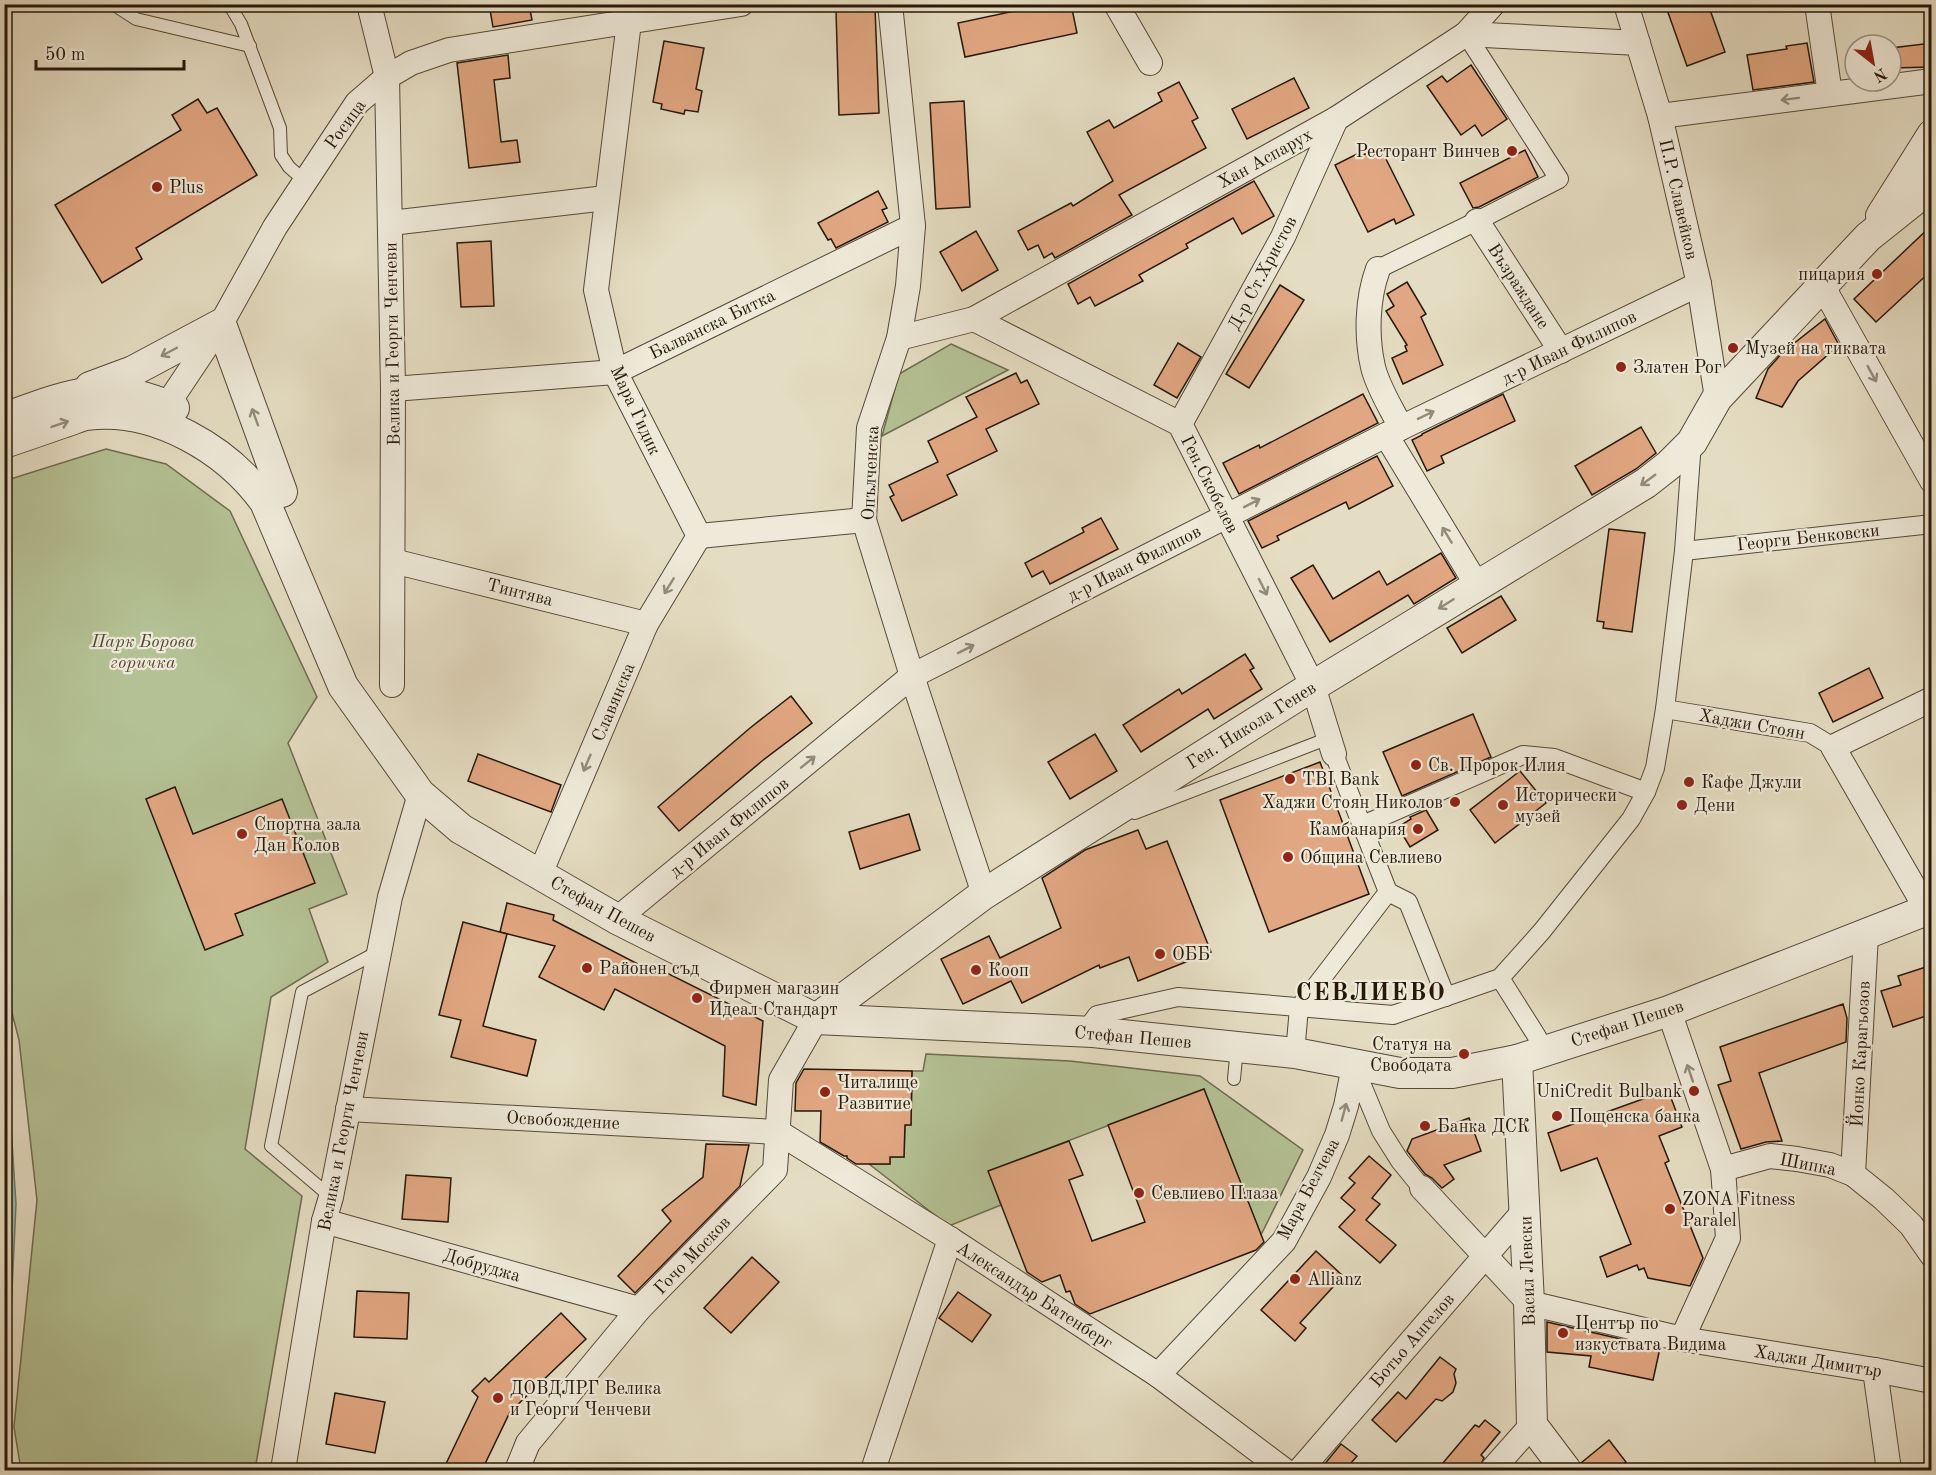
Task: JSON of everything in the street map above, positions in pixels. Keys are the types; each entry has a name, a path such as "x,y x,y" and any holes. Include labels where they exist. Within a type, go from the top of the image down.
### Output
{"street":[{"name":"Велика и Георги Ченчеви","path":"369,4 387,77 393,389 392,686"},
{"name":"Росица","path":"161,414 221,324 275,227 357,103 387,77 411,63 449,50 627,13 741,4"},
{"name":"Опълченска","path":"890,4 913,226 908,286 899,338 869,428 864,520 912,676 984,894"},
{"path":"1116,4 1150,63"},
{"name":"Хан Аспарух","path":"899,338 974,319 1336,119 1466,34 1493,4"},
{"name":"П.Р. Славейков","path":"1626,4 1660,116 1699,284 1718,398"},
{"path":"1817,4 1830,94"},
{"name":"Мара Гидик","path":"627,13 596,290 615,372 699,536"},
{"path":"1466,34 1638,43"},
{"path":"1466,34 1559,179 1378,269 1372,287 1370,348 1393,432 1477,585"},
{"path":"1660,116 1932,81"},
{"name":"Д-р Ст.Христов","path":"1180,424 1283,237 1336,119"},
{"path":"1868,237 1932,135"},
{"path":"1868,237 1932,186"},
{"path":"391,224 606,198"},
{"name":"Възраждане","path":"1477,221 1561,351"},
{"name":"Балванска Битка","path":"393,389 615,372 913,226"},
{"name":"Ген. Никола Генев","path":"816,1019 984,894 1313,686 1646,483 1669,465 1692,442 1718,398 1868,237"},
{"name":"д-р Иван Филипов","path":"617,919 912,676 1393,432 1699,284"},
{"path":"1823,287 1932,481"},
{"name":"Ген.Скобелев","path":"974,319 1180,424 1313,686 1332,746"},
{"path":"49,402 133,371 221,324 282,492"},
{"name":"Стефан Пешев","path":"4,418 49,402 92,392 122,393 161,414 237,469 253,485 265,502 343,686 420,794 461,829 617,919 816,1019 1093,1032 1295,1053 1400,1073 1452,1073 1530,1055 1669,1011 1929,909"},
{"name":"Стефан Пешев","path":"4,443 86,415 161,414 209,426 238,444 258,462 282,492 388,749"},
{"path":"1093,1032 1092,1022 1097,1015 1178,997 1393,1016 1500,978 1542,931 1630,819 1646,792 1656,768 1684,551 1692,442"},
{"path":"699,536 864,520"},
{"name":"Георги Бенковски","path":"1684,551 1932,524"},
{"name":"Славянска","path":"540,874 646,624 699,536"},
{"name":"Тинтява","path":"393,561 646,624"},
{"path":"1929,909 1833,747 1932,699"},
{"name":"Хаджи Стоян","path":"1665,709 1810,732 1833,747"},
{"path":"1332,746 1388,892 1408,902 1446,997"},
{"path":"1363,825 1523,755 1554,758 1646,792"},
{"name":"Велика и Георги Ченчеви","path":"283,1470 324,1221 331,1197 390,897 420,794"},
{"path":"1295,1053 1299,1008 1388,892"},
{"name":"Йонко Карагьозов","path":"1853,1174 1866,935"},
{"path":"1500,978 1536,1035 1530,1055"},
{"path":"1669,1011 1722,1168 1728,1238 1682,1339"},
{"name":"Гочо Москов","path":"517,1470 528,1443 639,1309 775,1170 782,1080 816,1019"},
{"name":"Васил Левски","path":"1530,1055 1525,1210 1532,1425"},
{"path":"1354,1066 1381,1131 1400,1161 1422,1188 1529,1303"},
{"name":"Мара Белчева","path":"1158,1375 1284,1241 1319,1177 1337,1135 1346,1106 1354,1066"},
{"name":"Освобождение","path":"348,1108 778,1132"},
{"name":"Александър Батенберг","path":"778,1132 950,1239 1158,1375 1284,1470"},
{"name":"Шипка","path":"1722,1168 1770,1156 1830,1165 1853,1174 1884,1199 1911,1226 1932,1255"},
{"name":"Ботьо Ангелов","path":"1300,1470 1525,1210"},
{"name":"Добруджа","path":"324,1221 639,1309"},
{"path":"873,1470 950,1239"},
{"name":"Хаджи Димитър","path":"1529,1303 1682,1339 1932,1381"},
{"path":"1875,1370 1889,1470"},
{"path":"1491,1470 1532,1425 1566,1470"}],"lane":[{"path":"113,4 136,19 250,46"},
{"path":"229,4 241,24 280,128 281,155 289,167 305,181"},
{"path":"1109,816 1123,818 1332,746"},
{"path":"331,1197 271,1146 302,992 379,951"},
{"path":"1234,1079 1237,1047"}],"green space":[{"path":"951,344 1008,370 882,436 899,374"},
{"name":"Парк Борова горичка","path":"106,449 166,464 230,511 317,697 288,743 347,894 309,909 328,962 271,997 245,1149 302,1196 255,1470 21,1470 14,1427 37,1200 19,1040 5,986 4,481"},
{"path":"926,1054 1070,1061 1200,1076 1303,1150 1261,1235 1204,1089 989,1171 1001,1205 949,1226 869,1164 890,1164 890,1157 904,1157 905,1125 911,1125 912,1071 923,1071"}],"water":[{"path":"4,1018 16,1204 6,1421 9,1470 4,1470"}],"building":[{"path":"489,4 529,4 532,20 493,27"},
{"path":"1047,4 1071,4 1077,33 965,57 958,23"},
{"path":"1665,4 1708,4 1725,52 1687,66"},
{"path":"875,8 879,113 839,115 836,10"},
{"path":"664,41 704,48 696,89 702,91 698,112 685,110 684,114 661,109 662,104 653,102"},
{"path":"1807,43 1814,82 1753,90 1747,55 1787,49 1786,46"},
{"path":"1932,43 1932,67 1903,68 1903,47"},
{"path":"508,55 510,78 494,80 501,142 517,140 520,162 469,168 457,63"},
{"path":"1471,65 1507,119 1482,136 1475,125 1461,135 1427,86 1442,76 1447,82"},
{"path":"1294,78 1309,108 1247,139 1232,109"},
{"path":"1179,82 1198,118 1192,121 1206,148 1119,195 1132,215 1055,258 1052,253 1044,258 1038,245 1028,250 1018,231 1071,203 1073,206 1113,181 1087,132 1109,120 1114,128 1162,101 1158,93"},
{"path":"198,99 207,113 217,108 257,175 136,248 142,259 102,283 55,205 181,130 172,115"},
{"path":"964,101 970,207 936,209 930,103"},
{"path":"1380,147 1414,215 1396,224 1394,219 1368,232 1335,165 1359,153 1361,156"},
{"path":"1525,150 1538,177 1473,208 1460,183"},
{"path":"1254,181 1274,216 1242,234 1233,218 1186,244 1188,248 1139,275 1143,281 1095,306 1090,297 1078,304 1068,284"},
{"path":"878,191 887,208 882,210 888,222 836,248 831,239 828,240 818,223"},
{"path":"1932,225 1932,270 1876,322 1854,299"},
{"path":"976,231 998,270 962,291 940,252"},
{"path":"491,241 494,306 461,307 457,243"},
{"path":"1407,282 1426,314 1421,317 1443,365 1403,384 1392,358 1407,351 1405,346 1407,345 1386,311 1394,306 1387,294"},
{"path":"1280,285 1304,300 1249,388 1226,374"},
{"path":"1825,319 1839,345 1798,381 1782,407 1756,398 1768,369 1783,352"},
{"path":"1178,343 1201,357 1177,398 1154,385"},
{"path":"1016,373 1021,383 1027,380 1039,404 986,429 997,451 947,475 957,495 902,521 890,497 894,495 889,485 938,462 928,441 977,417 966,397"},
{"path":"1363,394 1378,423 1239,494 1223,463 1259,445 1260,448"},
{"path":"1503,394 1515,421 1441,456 1444,463 1427,471 1412,440"},
{"path":"1641,427 1656,453 1636,469 1592,495 1575,466"},
{"path":"1377,456 1393,486 1349,509 1346,502 1277,536 1279,540 1262,548 1248,521"},
{"path":"1101,518 1118,549 1050,584 1043,571 1032,577 1025,563 1084,532 1082,528"},
{"path":"1609,529 1645,533 1632,632 1603,628 1604,622 1597,621"},
{"path":"1441,553 1456,578 1414,604 1408,595 1330,642 1291,578 1313,565 1333,599 1379,571 1387,585"},
{"path":"1501,596 1516,620 1462,653 1447,628"},
{"path":"1245,654 1254,668 1250,670 1262,689 1214,719 1208,709 1141,752 1123,725 1179,689 1182,694"},
{"path":"1869,668 1883,698 1833,722 1819,693"},
{"path":"791,696 812,723 762,761 679,831 658,807"},
{"path":"1473,714 1491,757 1402,796 1383,752"},
{"path":"1095,734 1117,771 1070,799 1048,762"},
{"path":"478,754 561,785 551,812 468,781"},
{"path":"1320,762 1369,894 1269,932 1220,800"},
{"path":"1520,771 1546,803 1495,843 1470,810"},
{"path":"175,787 193,834 282,799 315,883 235,914 243,935 205,950 146,799"},
{"name":"Камбанария","path":"1426,810 1438,830 1410,847 1398,827 1411,819 1410,817"},
{"path":"909,814 920,850 860,869 849,832"},
{"path":"1138,830 1146,849 1167,841 1211,952 1138,981 1129,957 1100,968 1099,965 1022,1003 1011,981 963,1004 941,959 989,936 1000,958 1061,928 1042,878 1085,850"},
{"path":"507,903 554,915 553,920 655,973 657,968 763,1021 756,1105 723,1096 725,1046 615,989 604,1010 539,977 555,946 500,932"},
{"path":"463,922 507,934 483,1026 536,1040 527,1076 451,1057 461,1020 439,1015"},
{"path":"1932,965 1932,1014 1893,1027 1881,991 1901,985 1898,976"},
{"path":"1843,1004 1847,1018 1846,1042 1759,1073 1782,1141 1766,1142 1741,1149 1718,1085 1731,1081 1720,1047"},
{"path":"804,1069 912,1071 911,1125 905,1125 904,1157 890,1157 890,1164 856,1164 847,1156 820,1142 821,1111 795,1111 796,1083"},
{"path":"1204,1089 1264,1242 1256,1250 1090,1314 1075,1304 1070,1291 1066,1292 1060,1275 1042,1282 1027,1272 988,1171 1069,1141 1083,1175 1069,1180 1092,1241 1145,1222 1108,1125"},
{"path":"1668,1090 1682,1127 1659,1136 1669,1161 1665,1163 1703,1258 1690,1286 1648,1278 1644,1268 1639,1270 1637,1265 1607,1277 1600,1257 1631,1244 1597,1158 1561,1171 1548,1133"},
{"path":"1469,1118 1481,1151 1444,1165 1454,1179 1442,1188 1425,1174 1407,1151 1412,1139"},
{"path":"706,1144 749,1145 740,1186 635,1293 618,1276 671,1221 662,1210 703,1177"},
{"path":"1369,1156 1391,1175 1372,1198 1380,1204 1366,1220 1396,1245 1380,1263 1339,1227 1355,1210 1341,1198 1355,1183 1349,1178"},
{"path":"406,1175 451,1178 448,1222 402,1219"},
{"path":"1316,1251 1343,1276 1300,1323 1306,1328 1295,1341 1261,1310"},
{"path":"752,1257 779,1282 731,1333 704,1308"},
{"path":"357,1291 409,1293 407,1339 354,1337"},
{"path":"958,1292 991,1315 972,1342 939,1318"},
{"path":"561,1313 586,1339 510,1412 482,1470 443,1470 478,1397 472,1391 485,1378 489,1382"},
{"path":"1547,1322 1660,1348 1653,1380 1589,1367 1591,1356 1547,1352"},
{"path":"1440,1357 1456,1369 1454,1374 1456,1383 1453,1392 1442,1401 1436,1399 1396,1442 1372,1420 1398,1392 1406,1399"},
{"path":"335,1393 385,1402 375,1453 326,1444"},
{"path":"1485,1420 1500,1432 1481,1455 1484,1458 1478,1470 1437,1470 1475,1425 1479,1427"},
{"path":"1609,1440 1626,1462 1616,1470 1583,1470 1581,1463"},
{"path":"1341,1444 1357,1456 1345,1470 1329,1470 1323,1466"}],"place":[{"name":"Ресторант Винчев","path":"1512,151"},
{"name":"Plus","path":"157,187"},
{"name":"пицария","path":"1877,274"},
{"name":"Музей на тиквата","path":"1733,348"},
{"name":"Златен Рог","path":"1621,367"},
{"name":"Св. Пророк Илия","path":"1416,765"},
{"name":"TBI Bank","path":"1290,779"},
{"name":"Кафе Джули","path":"1689,782"},
{"name":"Хаджи Стоян Николов","path":"1455,802"},
{"name":"Исторически музей","path":"1503,805"},
{"name":"Дени","path":"1682,805"},
{"name":"Камбанария","path":"1418,829"},
{"name":"Спортна зала Дан Колов","path":"242,834"},
{"name":"Община Севлиево","path":"1288,857"},
{"name":"ОББ","path":"1160,954"},
{"name":"Районен съд","path":"587,968"},
{"name":"Кооп","path":"976,970"},
{"name":"Фирмен магазин Идеал Стандарт","path":"697,998"},
{"name":"Статуя на Свободата","path":"1464,1054"},
{"name":"UniCredit Bulbank","path":"1694,1091"},
{"name":"Читалище Развитие","path":"825,1092"},
{"name":"Пощенска банка","path":"1557,1116"},
{"name":"Банка ДСК","path":"1425,1126"},
{"name":"Севлиево Плаза","path":"1139,1193"},
{"name":"ZONA Fitness Paralel","path":"1670,1209"},
{"name":"Allianz","path":"1295,1279"},
{"name":"Център по изкуствата Видима","path":"1563,1333"},
{"name":"ДОВДЛРГ Велика и Георги Ченчеви","path":"498,1398"}],"district":[{"name":"СЕВЛИЕВО","path":"1371,992"}]}
